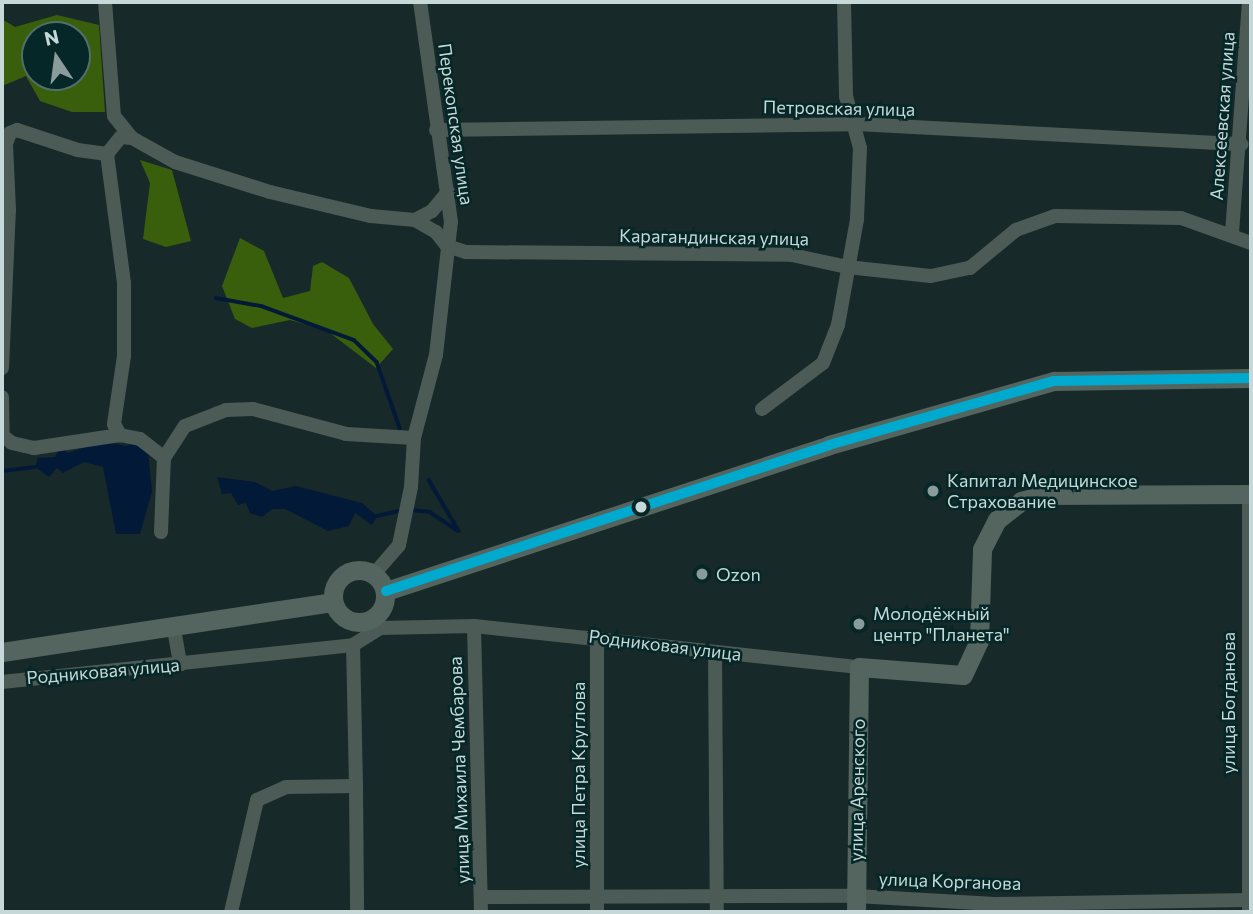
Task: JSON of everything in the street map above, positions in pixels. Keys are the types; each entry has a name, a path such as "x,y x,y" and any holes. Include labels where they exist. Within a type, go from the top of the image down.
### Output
{"main road":[{"path":"367,629 344,619 332,602 336,581 353,570 374,574 386,591 829,445 1054,381 1251,378"},
{"name":"Родниковая улица","path":"859,667 963,675 979,641 985,538 1010,507 1044,495 1250,494"},
{"name":"Родниковая улица","path":"367,629 382,611 386,591"},
{"name":"Родниковая улица","path":"2,652 174,629 332,602"},
{"name":"улица Аренского","path":"856,904 859,667"}],"street":[{"path":"105,2 114,116 132,138 175,162 270,192 371,216 415,220 436,232 447,246"},
{"name":"Перекопская улица","path":"374,574 399,545 411,487 414,438 436,355 447,246 448,192 436,130 419,2"},
{"path":"761,409 823,363 834,343 859,191 856,124 846,96 844,2"},
{"name":"Алексеевская улица","path":"1232,233 1241,144 1249,2"},
{"name":"Петровская улица","path":"436,130 856,124 1241,144"},
{"path":"2,368 10,133 27,131 60,145 107,153"},
{"path":"120,435 114,424 124,356 124,283 107,153 121,137 132,138"},
{"path":"415,220 432,211 448,192"},
{"name":"Карагандинская улица","path":"447,246 477,253 792,255 847,267 931,276 958,273 981,262 1016,230 1055,216 1181,218 1232,233 1251,243"},
{"path":"2,397 3,436 12,443 34,448 120,435 140,439 164,458"},
{"path":"161,532 164,458 185,426 240,409 346,433 414,438"},
{"name":"улица Богданова","path":"1249,906 1250,494"},
{"name":"Родниковая улица","path":"2,682 353,645 367,629 474,626 859,667"},
{"name":"улица Михаила Чембарова","path":"474,626 481,912"},
{"path":"174,629 180,664"},
{"name":"улица Петра Круглова","path":"597,637 597,912"},
{"path":"353,645 357,912"},
{"path":"715,652 717,912"},
{"path":"231,912 257,800 286,788 356,786"},
{"name":"улица Корганова","path":"482,897 717,896 856,904 1249,906"}],"green space":[{"path":"57,15 82,21 36,21"},
{"path":"2,19 15,27 21,25 21,78 2,86"},
{"path":"91,23 99,25 105,112 72,112 40,101 34,91 91,91"},
{"path":"140,160 172,170 191,241 166,247 143,239 150,183"},
{"path":"240,238 264,251 283,298 310,291 313,266 322,262 349,278 373,324 393,349 376,368 326,330 290,320 252,328 235,319 222,286"}],"water":[{"path":"103,441 126,446 133,443 148,450 152,492 140,534 116,534 103,467 84,462 63,473 57,468 49,477 35,467 38,458 55,457 60,447 68,453"},
{"path":"217,477 255,482 272,491 296,486 362,503 377,516 372,525 355,513 349,526 328,531 285,509 272,509 262,517 250,513 246,503 238,505 231,493 222,494"}],"waterway":[{"path":"216,298 261,306 354,340 377,362 400,428"},
{"path":"2,471 35,467"},
{"path":"429,480 459,531"},
{"path":"412,510 430,512 457,530"},
{"path":"377,516 399,511"}],"transit line":[{"path":"386,591 829,445 1054,381 1251,378"}],"place":[{"name":"Капитал Медицинское Страхование","path":"933,491"},
{"name":"Ozon","path":"702,574"},
{"name":"Молодёжный центр \"Планета\"","path":"859,624"}]}
